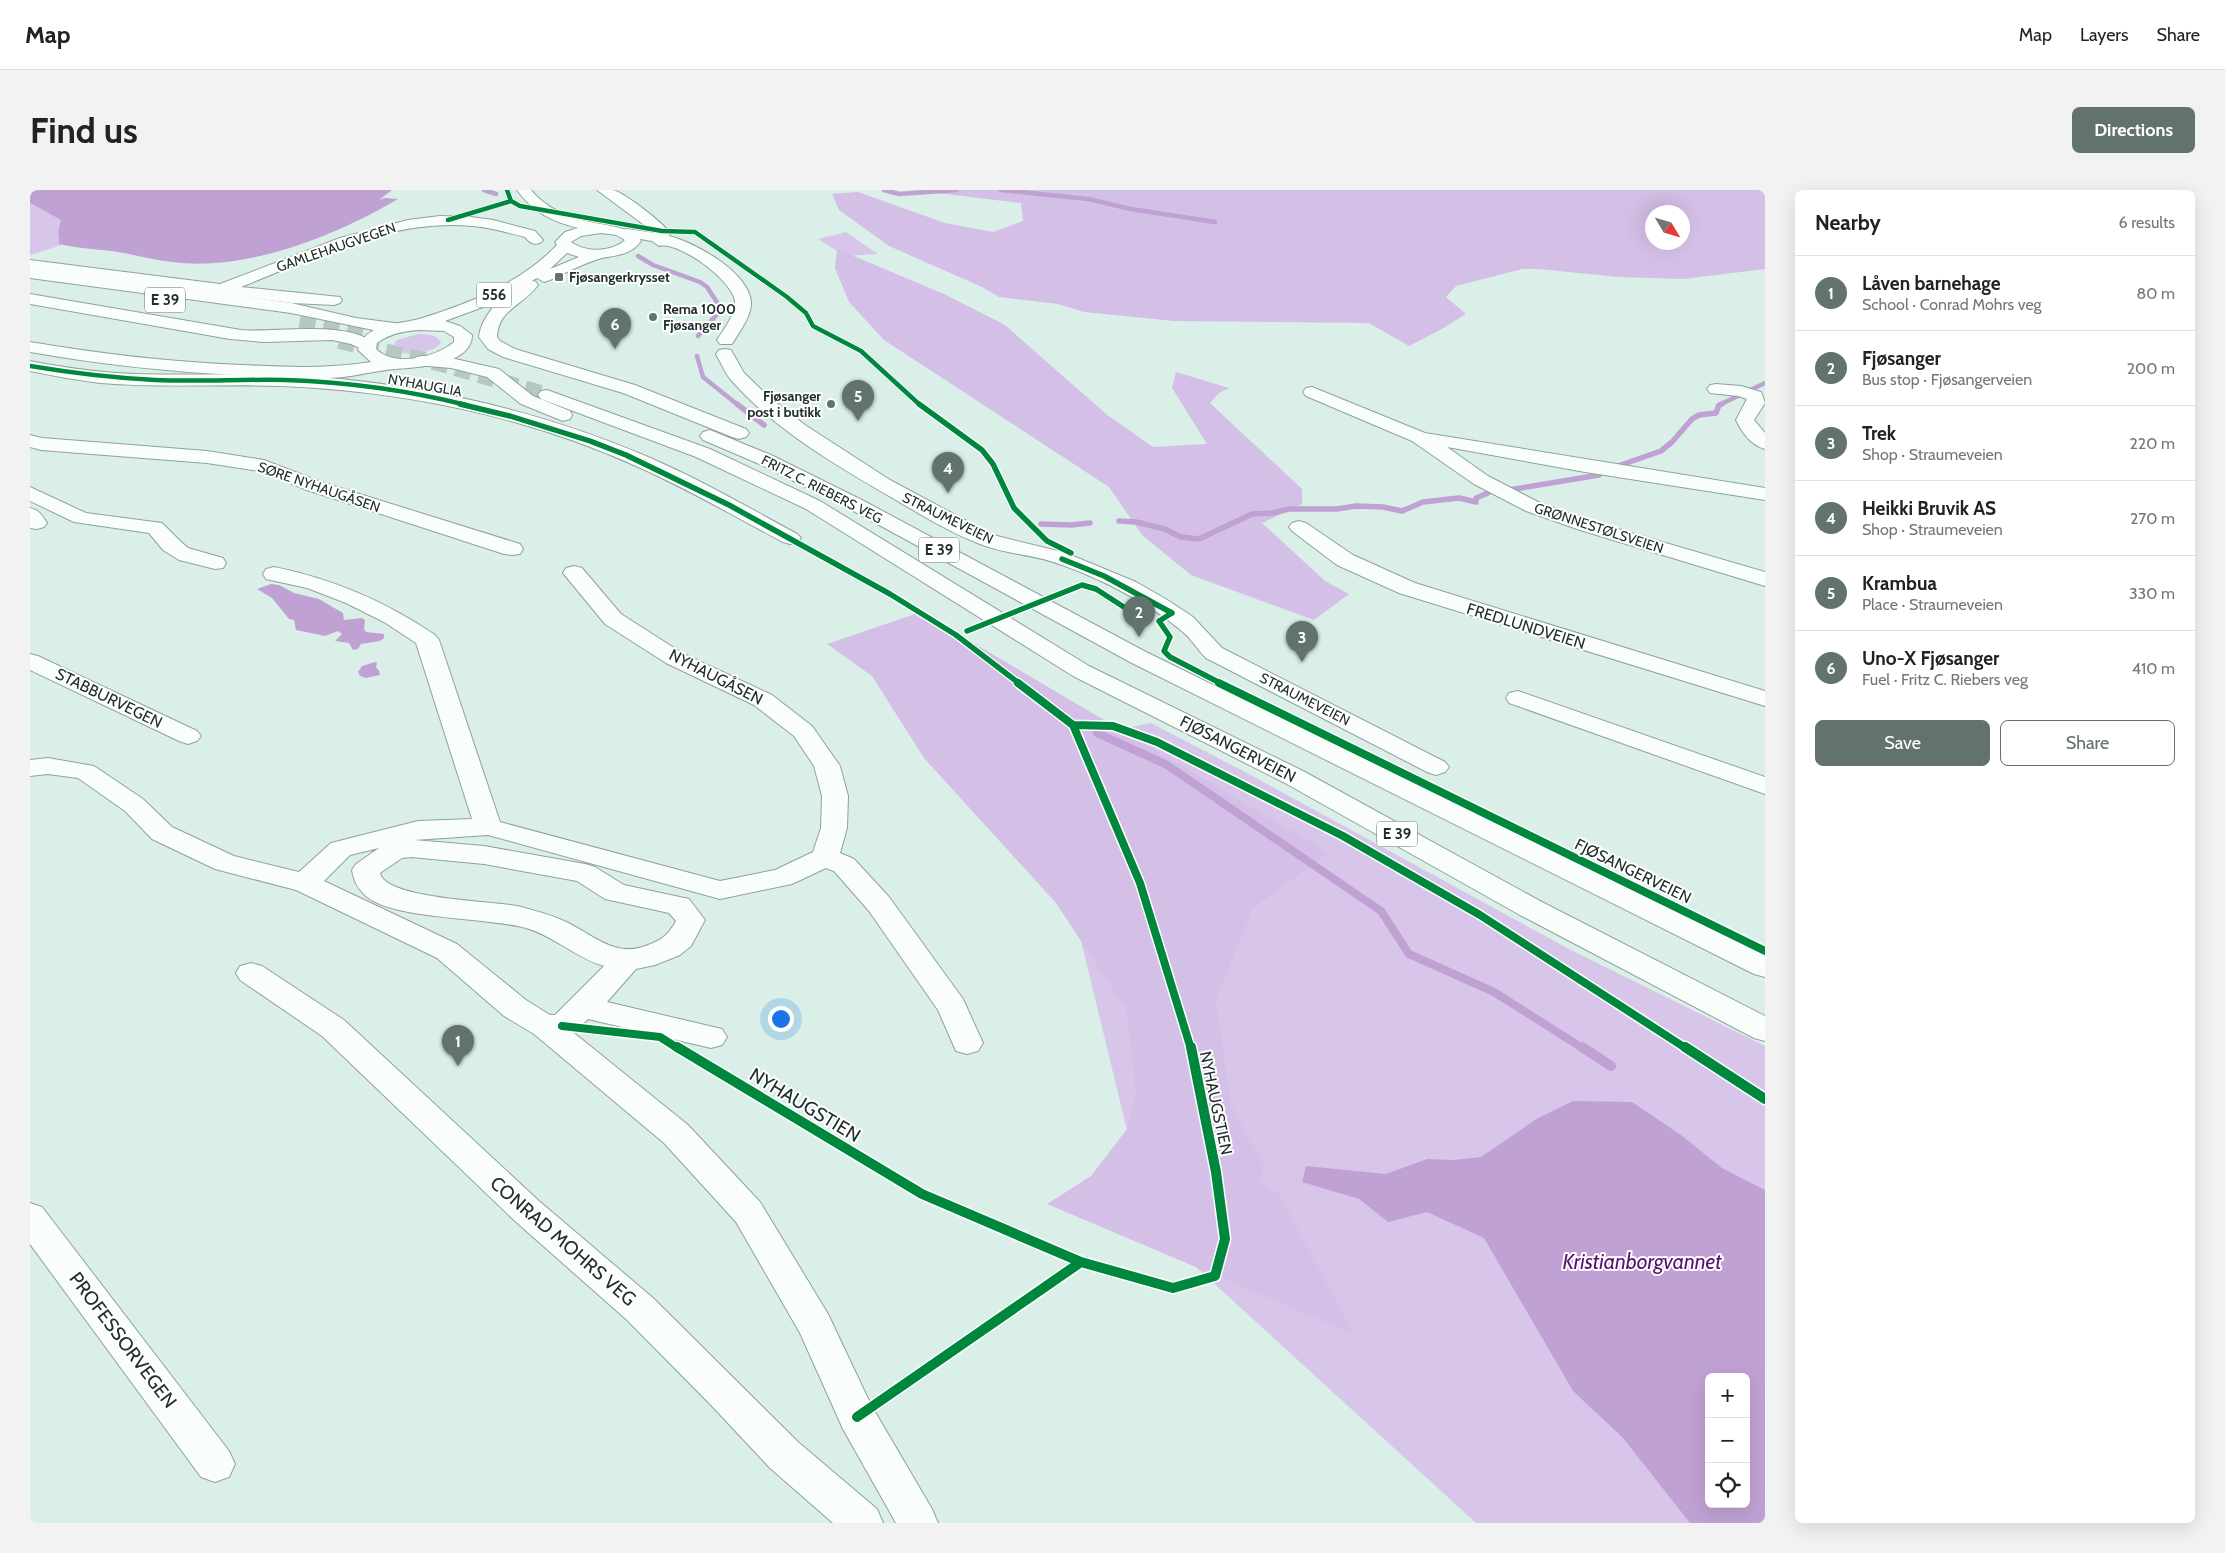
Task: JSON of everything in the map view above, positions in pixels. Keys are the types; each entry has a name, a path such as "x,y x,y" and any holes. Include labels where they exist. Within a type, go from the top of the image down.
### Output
{"main road":[{"name":"556","path":"524,190 536,205 538,212 560,236 564,244 578,252 601,253"},
{"path":"604,190 630,206 660,229 663,233 658,242"},
{"name":"556","path":"536,205 565,220 627,233"},
{"name":"GAMLEHAUGVEGEN","path":"224,288 353,239 396,226 436,221 473,221"},
{"path":"445,236 462,229 473,221 530,234 536,240"},
{"name":"556","path":"414,325 454,313 500,292 544,266 557,256 572,235 601,229"},
{"path":"622,249 633,238 627,233"},
{"name":"STRAUMEVEIEN","path":"627,233 696,254 727,276 742,295 743,304 726,347 726,360 736,376 762,401 805,434 873,479 987,539 1075,563 1130,588 1172,613 1193,629 1214,653 1436,767"},
{"name":"STRAUMEVEIEN","path":"622,249 658,242"},
{"name":"556","path":"463,339 470,322 502,298 556,271 601,253 622,249"},
{"name":"GAMLEHAUGVEGEN","path":"30,265 292,298 334,300"},
{"name":"E 39","path":"30,273 251,302 315,312 366,326 396,328"},
{"name":"E 39","path":"30,280 300,320"},
{"name":"E 39","path":"530,285 490,322 488,337 494,345 509,353 582,374 665,402 730,429 833,482 854,504"},
{"name":"E 39","path":"30,292 281,330"},
{"name":"E 39","path":"30,299 76,309 245,336 280,338 334,335 355,340 367,348 373,357 380,360 451,363 493,373 501,378 514,392 539,406 766,494 798,509 844,524"},
{"name":"E 39","path":"367,348 376,336 396,328 414,325 444,326 463,339 479,355 582,374"},
{"name":"E 39","path":"422,362 444,356 463,339"},
{"path":"30,347 88,357 171,367 282,372 331,373 399,362"},
{"path":"282,372 347,361 358,357 367,348"},
{"name":"NYHAUGLIA","path":"30,366 89,376 128,379 240,379 318,382 413,394 462,404 590,441 626,455 713,497 790,538"},
{"name":"FRITZ C. RIEBERS VEG","path":"1028,640 972,602 813,505 703,453 555,389 667,419 726,443 854,504 1070,621"},
{"path":"1716,389 1741,391 1754,396 1757,402 1745,420 1751,431 1765,443"},
{"name":"GRØNNESTØLSVEIEN","path":"1312,392 1419,437 1481,480 1533,507 1587,526 1765,579"},
{"name":"GRØNNESTØLSVEIEN","path":"1419,437 1585,466 1765,494"},
{"name":"SØRE NYHAUGÅSEN","path":"30,442 207,457 264,466 314,486 512,550"},
{"path":"30,494 81,518 99,522 155,527 182,554 215,563"},
{"name":"FREDLUNDVEIEN","path":"1299,528 1345,560 1407,588 1765,699"},
{"name":"NYHAUGÅSEN","path":"574,573 612,619 674,658 763,700 803,731 828,766 835,796 834,828 825,857"},
{"path":"274,574 302,578 358,600 407,626 427,640 488,827"},
{"name":"FJØSANGERVEIEN","path":"1070,621 1146,661 1765,967"},
{"name":"FJØSANGERVEIEN","path":"1028,640 1081,671 1294,777 1530,908 1765,1030"},
{"name":"STABBURVEGEN","path":"30,661 188,736"},
{"path":"1518,698 1765,786"},
{"path":"30,768 48,766 86,771 134,805 162,833 225,863 305,883 447,951 516,1008 545,1026 676,1134 748,1212 814,1325 857,1417 918,1523"},
{"path":"305,883 341,849 418,830 488,827 720,890 782,878 825,857 844,865 879,904 952,1007 967,1043"},
{"path":"545,1026 562,1026 583,1007 627,960 657,954 670,948 681,939 691,920 684,910 679,906 615,892 585,873 484,855 411,848 394,851 366,870 365,878 367,882 382,896 396,900 480,910 542,922 558,929 601,955 627,960"},
{"name":"CONRAD MOHRS VEG","path":"252,973 333,1028 527,1211 640,1309 725,1393 784,1455 863,1523"},
{"path":"583,1007 711,1037"},
{"name":"PROFESSORVEGEN","path":"30,1218 215,1464"}],"shaded area":[{"path":"913,190 1765,190 1765,269 1684,279 1618,277 1522,269 1456,286 1446,297 1466,314 1409,346 1369,323 1174,321 1084,312 1058,304 999,297 982,287 889,246 839,210 832,194 858,192 945,223 993,232 1023,221 1021,203"},
{"path":"30,203 62,220 58,232 59,244 62,245 30,255"},
{"path":"846,232 878,254 845,256 818,239"},
{"path":"837,249 944,294 1005,325 1106,414 1153,447 1207,444 1172,388 1176,372 1229,388 1219,393 1210,403 1302,489 1302,504 1262,523 1325,581 1349,594 1314,620 1191,575 1142,535 1109,487 884,340 849,302 835,268"},
{"path":"418,334 435,336 441,343 431,350 410,354 403,353 393,346 397,340"},
{"path":"921,612 1329,853 1254,907 1216,999 1231,1105 1264,1166 1259,1183 1279,1194 1354,1334 1047,1204 1091,1176 1127,1129 1136,1096 1127,1011 1056,903 924,758 872,676 827,644"},
{"path":"1151,723 1243,771 1567,948 1765,1046 1765,1523 1476,1523 1150,1225 1034,747"}],"water":[{"path":"30,190 392,190 379,200 385,198 398,199 347,226 289,248 229,262 200,264 164,261 112,251 59,244 58,232 61,220 30,203"},
{"path":"271,584 279,585 294,593 319,599 343,613 344,620 362,618 365,620 364,629 366,632 384,634 384,638 380,641 361,644 358,649 353,650 349,643 335,641 342,634 338,631 325,636 296,630 294,620 289,619 272,598 257,589"},
{"path":"377,663 376,667 380,675 366,678 360,676 358,672 362,666"},
{"name":"Kristianborgvannet","path":"1573,1101 1632,1102 1681,1135 1722,1168 1765,1190 1765,1523 1690,1523 1623,1438 1573,1391 1484,1238 1427,1212 1388,1222 1359,1199 1302,1182 1306,1166 1386,1174 1427,1159 1453,1160 1481,1157 1538,1118"}],"waterway":[{"path":"484,190 496,194"},
{"path":"884,190 899,194 957,190"},
{"path":"1001,190 1088,199 1131,209 1215,222"},
{"path":"638,256 653,265 700,282 707,287 720,307 718,313 698,336"},
{"path":"697,356 703,377 738,405"},
{"path":"1719,405 1765,383"},
{"path":"737,404 764,425"},
{"path":"1618,466 1661,451 1672,442 1692,419 1699,415 1716,413 1719,405"},
{"path":"1509,490 1599,475"},
{"path":"1119,521 1136,522 1165,529 1181,537 1199,539 1252,514 1273,513 1289,509 1337,509 1356,506 1383,507 1402,511 1423,502 1459,498 1476,502 1476,498 1488,493"},
{"path":"1041,524 1071,525 1090,523"},
{"path":"1097,733 1167,765 1381,911 1409,954 1494,992 1584,1049"},
{"path":"1582,1047 1611,1066"}],"tunnel":[{"path":"300,320 365,332"},
{"path":"339,341 442,364 547,395"}],"cycle path":[{"path":"507,190 511,201 520,206 662,231 695,232 787,297 806,313 813,326 861,351 926,410 982,450 993,464 1014,508 1047,541 1071,553"},
{"path":"448,220 511,201"},
{"path":"30,366 89,376 156,380 284,380 318,382 413,394 510,416 590,441 626,455 729,505 890,594 956,635 1073,725 1113,726 1157,742 1343,836 1480,915 1765,1099"},
{"path":"1062,559 1104,576 1172,613"},
{"path":"967,631 1082,585 1096,589 1147,622"},
{"path":"1172,613 1161,618 1159,621 1170,637 1164,651 1170,657 1223,685 1765,951"},
{"name":"NYHAUGSTIEN","path":"562,1026 660,1037 922,1194 1081,1262 1173,1288 1215,1276 1225,1239 1216,1172 1195,1060 1140,883 1073,725"},
{"path":"857,1417 1081,1262"}],"place":[{"name":"Fjøsangerkrysset","path":"559,277"},
{"name":"Rema 1000 Fjøsanger","path":"653,317"},
{"name":"Uno-X Fjøsanger","path":"615,349"},
{"name":"Fjøsanger post i butikk","path":"831,404"},
{"name":"Krambua","path":"858,421"},
{"name":"Heikki Bruvik AS","path":"948,493"},
{"name":"Fjøsanger","path":"1139,637"},
{"name":"Trek","path":"1302,662"},
{"name":"Låven barnehage","path":"458,1066"}]}
